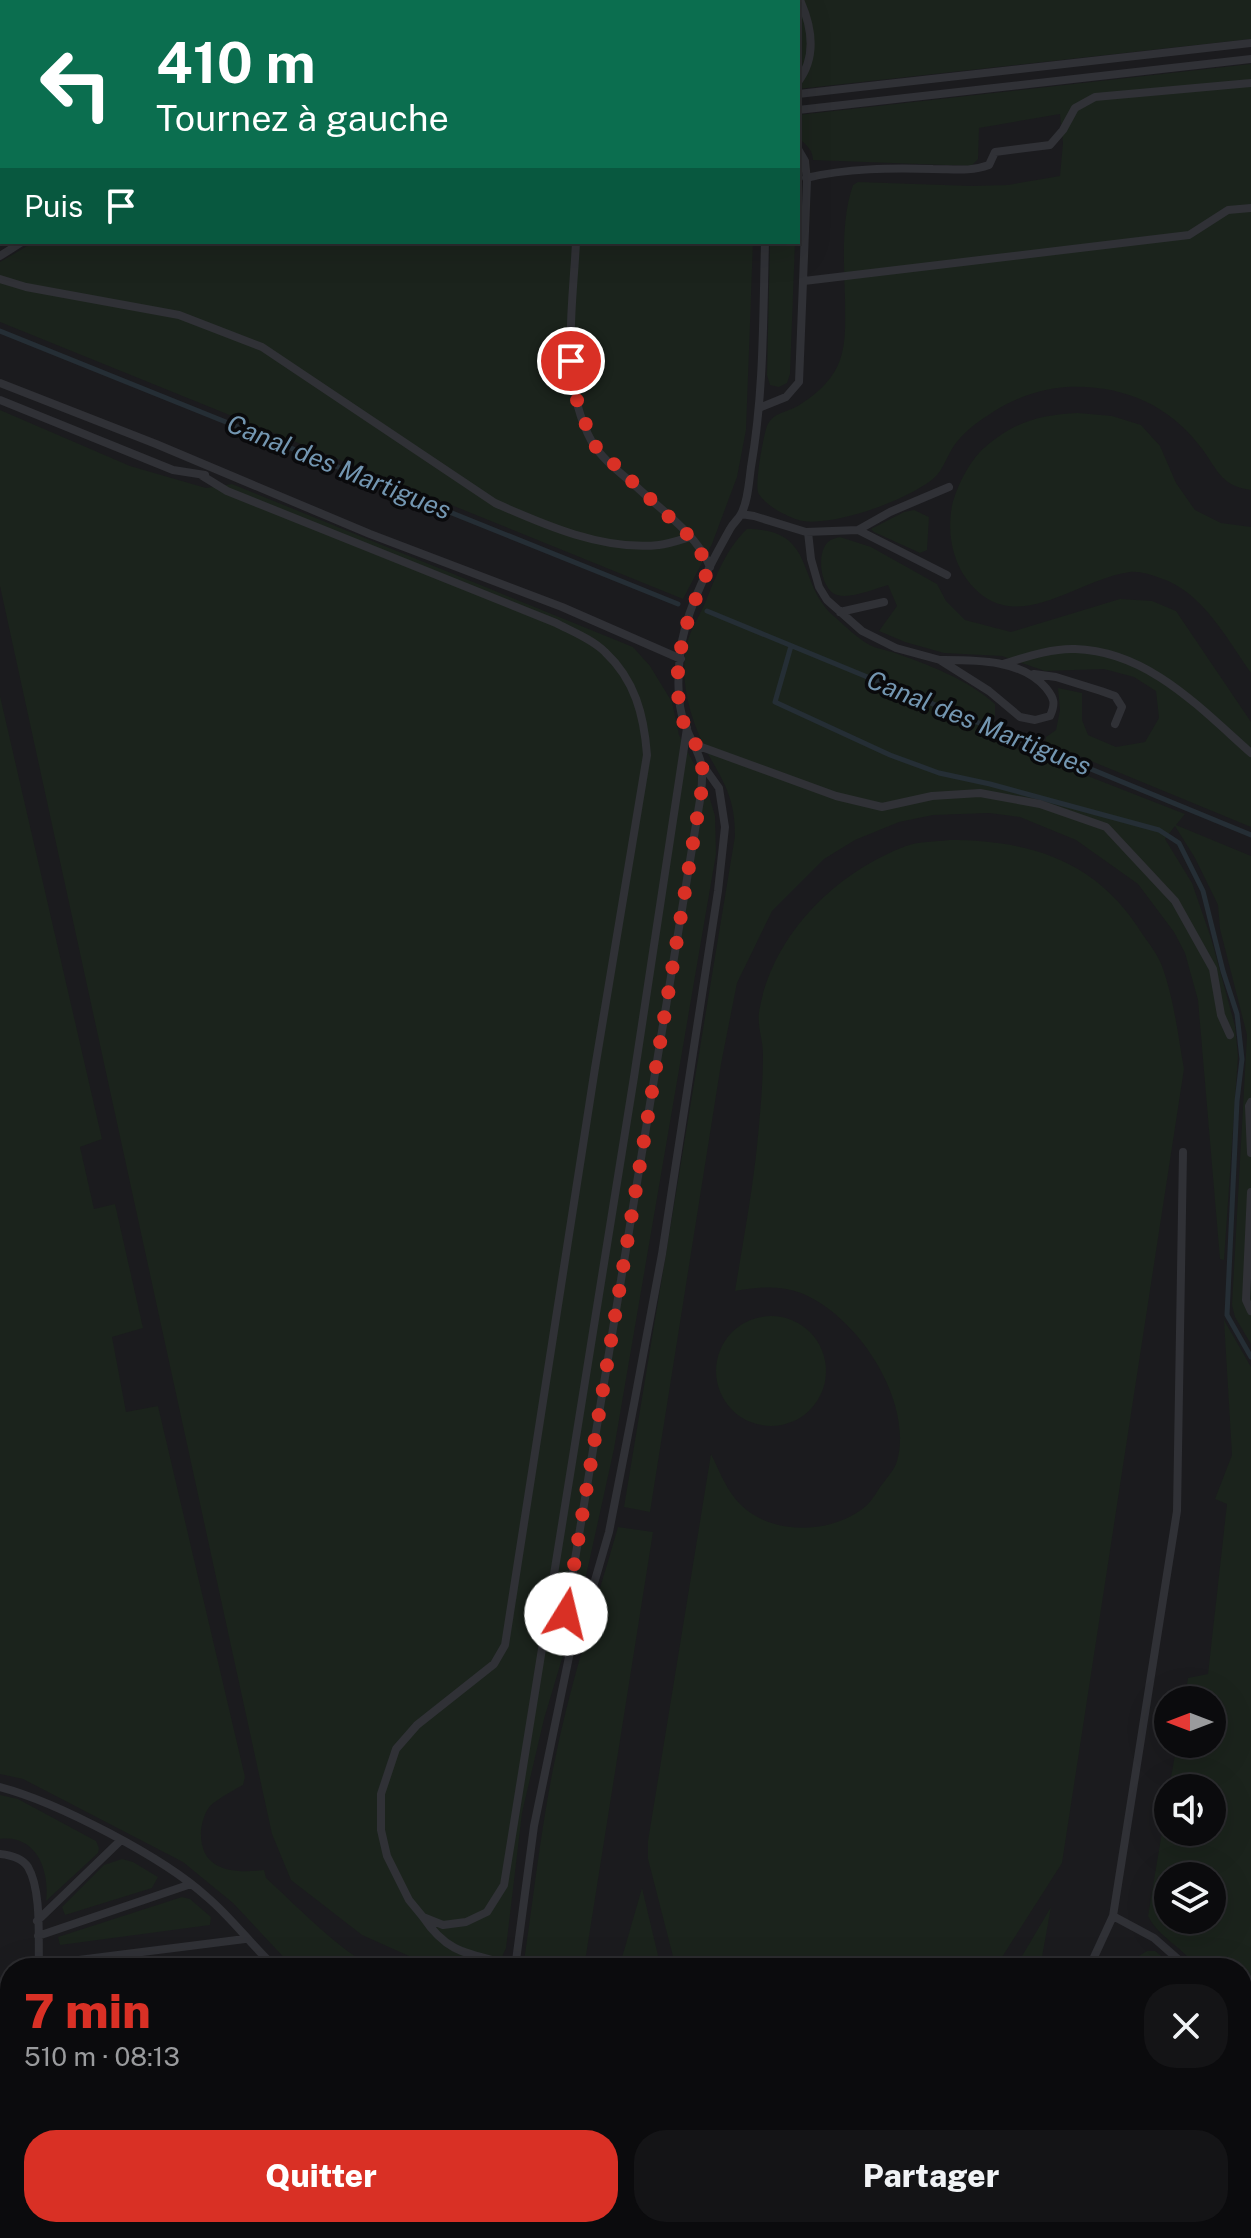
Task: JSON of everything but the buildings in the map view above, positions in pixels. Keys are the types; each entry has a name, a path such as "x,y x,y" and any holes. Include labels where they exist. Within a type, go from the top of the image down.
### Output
{"lane":[{"path":"800,0 810,22 811,49 806,72 800,80"},
{"path":"800,94 1251,43"},
{"path":"800,110 1251,59"},
{"path":"806,178 835,171 974,171 989,165 995,152 1050,145 1075,108 1095,97 1251,83"},
{"path":"759,408 786,397 799,382 806,178 805,161 800,152"},
{"path":"804,281 1189,235 1228,210 1251,208"},
{"path":"0,256 19,244"},
{"path":"576,244 571,361 574,392 582,419 593,444 690,537 710,567"},
{"path":"516,1958 534,1826 570,1652 586,1611 609,1532 634,1404 662,1254 718,891 725,827 719,788 704,767 687,728 678,684 683,639 690,615 710,567 732,524 741,514 759,408 765,244"},
{"path":"0,279 26,287 179,315 262,347 495,503 535,521 625,545 660,545 690,537"},
{"path":"0,383 370,534 562,607 681,659"},
{"path":"0,400 173,470 201,475 223,473"},
{"path":"201,475 227,491 556,623 604,650 630,681 645,720 647,755 505,1645 494,1664 417,1725 396,1749 381,1794 381,1830 387,1856 409,1900 436,1936 448,1946 487,1958"},
{"path":"741,514 808,532 858,530 890,512 949,487"},
{"path":"858,530 947,575"},
{"path":"808,532 819,587 827,600 862,631 896,648 940,660 1003,664 1038,679 1053,697 1055,706 1050,716 1035,720 1020,717 989,691 940,660"},
{"path":"840,612 884,602"},
{"path":"1003,664 1031,655 1074,648 1109,653 1151,670 1186,695 1251,753"},
{"path":"1028,674 1056,677 1115,696 1122,707 1115,724"},
{"path":"423,1917 443,1925 466,1922 487,1912 504,1885 687,728"},
{"path":"696,745 836,796 882,807 932,796 980,793 1040,804 1106,827 1175,901 1213,969 1221,1015 1230,1035"},
{"path":"570,1652 566,1614 704,767"},
{"path":"1251,1102 1251,1153"},
{"path":"1094,1958 1113,1916 1177,1511 1183,1152"},
{"path":"1251,1192 1246,1300 1251,1311"},
{"path":"0,1787 26,1794 174,1871 209,1898 265,1958"},
{"path":"37,1921 120,1841"},
{"path":"0,1854 15,1857 27,1865 36,1892 39,1958"},
{"path":"38,1936 191,1884"},
{"path":"1113,1916 1154,1938 1177,1958"},
{"path":"100,1958 245,1939"}],"shaded area":[{"path":"800,0 1251,0 1251,1958 0,1958 0,244 800,244"},
{"path":"800,0 1251,0 1251,39 800,89"},
{"path":"1251,64 1251,490 1225,480 1186,430 1157,407 1105,389 1066,387 1028,395 993,412 960,438 933,479 889,503 834,520 817,521 794,519 771,506 758,492 767,426 776,416 796,407 820,389 835,372 841,357 845,324 845,227 853,185 858,182 1008,185 1060,176 1063,143 1060,114 979,128 978,159 971,166 813,160 810,150 800,140 800,115"},
{"path":"31,244 753,244 746,430 737,477 712,544 683,599 0,322 0,262"},
{"path":"770,244 795,244 790,374 787,383 779,387 770,385 767,375"},
{"path":"0,410 130,466 206,488 232,484 633,647 650,666 672,702 679,735 707,789 715,816 716,854 614,1449 584,1585 544,1719 522,1813 506,1948 502,1958 417,1958 362,1935 291,1880 272,1834 0,586"},
{"path":"1078,413 1112,416 1141,425 1160,446 1176,483 1195,510 1221,523 1251,527 1251,673 1201,605 1175,584 1157,577 1130,572 1025,606 1005,605 986,598 968,581 959,565 950,531 952,504 967,469 984,448 1016,426 1039,418"},
{"path":"914,510 929,517 927,550 920,553 871,529 904,512"},
{"path":"747,529 770,531 785,538 803,560 823,603 853,634 874,647 946,673 995,704 995,716 988,737 1185,814 1176,825 1251,856 1251,1344 1235,1317 1232,1305 1247,1035 1220,929 1218,905 1175,826 1165,839 1192,883 1235,1026 1238,1056 1224,1260 1220,1259 1198,1000 1185,953 1174,932 1138,884 1076,840 1020,817 989,813 933,815 899,822 855,840 824,859 772,911 737,983 721,1064 650,1512 624,1507 735,836 730,797 693,719 686,689 685,658 691,633 727,554"},
{"path":"840,537 871,547 937,584 946,601 965,620 1011,632 1120,599 1152,601 1176,611 1251,722 1251,827 1045,742 1046,737 1056,730 1060,710 1058,688 1082,693 1082,720 1088,735 1116,747 1145,742 1159,718 1156,691 1134,677 1104,669 1045,671 1002,656 944,653 879,631 897,606 888,585 849,596 837,595 827,586 822,570 822,554 829,541"},
{"path":"0,696 102,1139 80,1147 94,1209 115,1204 143,1328 112,1337 126,1412 158,1406 245,1777 243,1785 208,1808 201,1827 205,1854 211,1861 229,1870 264,1870 266,1878 319,1928 358,1958 284,1958 233,1903 183,1862 23,1779 0,1774"},
{"path":"949,840 1008,844 1060,860 1105,889 1125,910 1160,962 1173,1004 1184,1069 1062,1863 1001,1958 673,1958 648,1859 648,1841 711,1454 728,1488 742,1506 770,1523 804,1528 837,1522 866,1506 895,1467 900,1437 889,1387 860,1340 842,1320 822,1304 793,1290 752,1288 735,1291 753,1182 760,1112 763,1054 759,1012 777,957 811,910 855,872 906,846"},
{"path":"771,1316 792,1320 810,1332 822,1350 826,1371 822,1392 810,1410 792,1422 771,1426 750,1422 732,1410 720,1392 716,1371 720,1350 732,1332 750,1320"},
{"path":"1224,1320 1251,1367 1251,1958 1188,1958 1162,1934 1226,1934 1226,1862 1157,1862 1160,1846 1226,1846 1226,1774 1172,1774 1174,1758 1226,1758 1226,1686 1187,1686 1188,1678 1208,1674 1227,1504 1215,1499 1232,1455"},
{"path":"618,1527 653,1532 586,1958 524,1958 553,1769 583,1647"},
{"path":"0,1795 18,1799 96,1841 98,1853 46,1901 46,1878 38,1857 23,1842 0,1839"},
{"path":"122,1859 158,1877 152,1888 65,1915 62,1907 104,1865"},
{"path":"1154,1880 1154,1925 1148,1916"},
{"path":"642,1888 659,1958 622,1958"},
{"path":"182,1897 190,1899 211,1917 210,1925 60,1945 58,1937"},
{"path":"1051,1907 1042,1958 1021,1958"},
{"path":"1147,1951 1155,1951 1164,1958 1136,1958"}],"waterway":[{"name":"Canal des Martigues","path":"0,331 678,604"},
{"name":"Canal des Martigues","path":"707,611 1251,835"},
{"path":"791,646 775,702 890,755 939,773 1159,830 1179,843 1203,891 1237,1014 1242,1059 1237,1101 1227,1315 1251,1357"}],"route":[{"path":"566,1614 701,794 704,767 684,724 678,684 683,639 698,590 710,567 690,537 593,444 574,392 571,361"}]}
